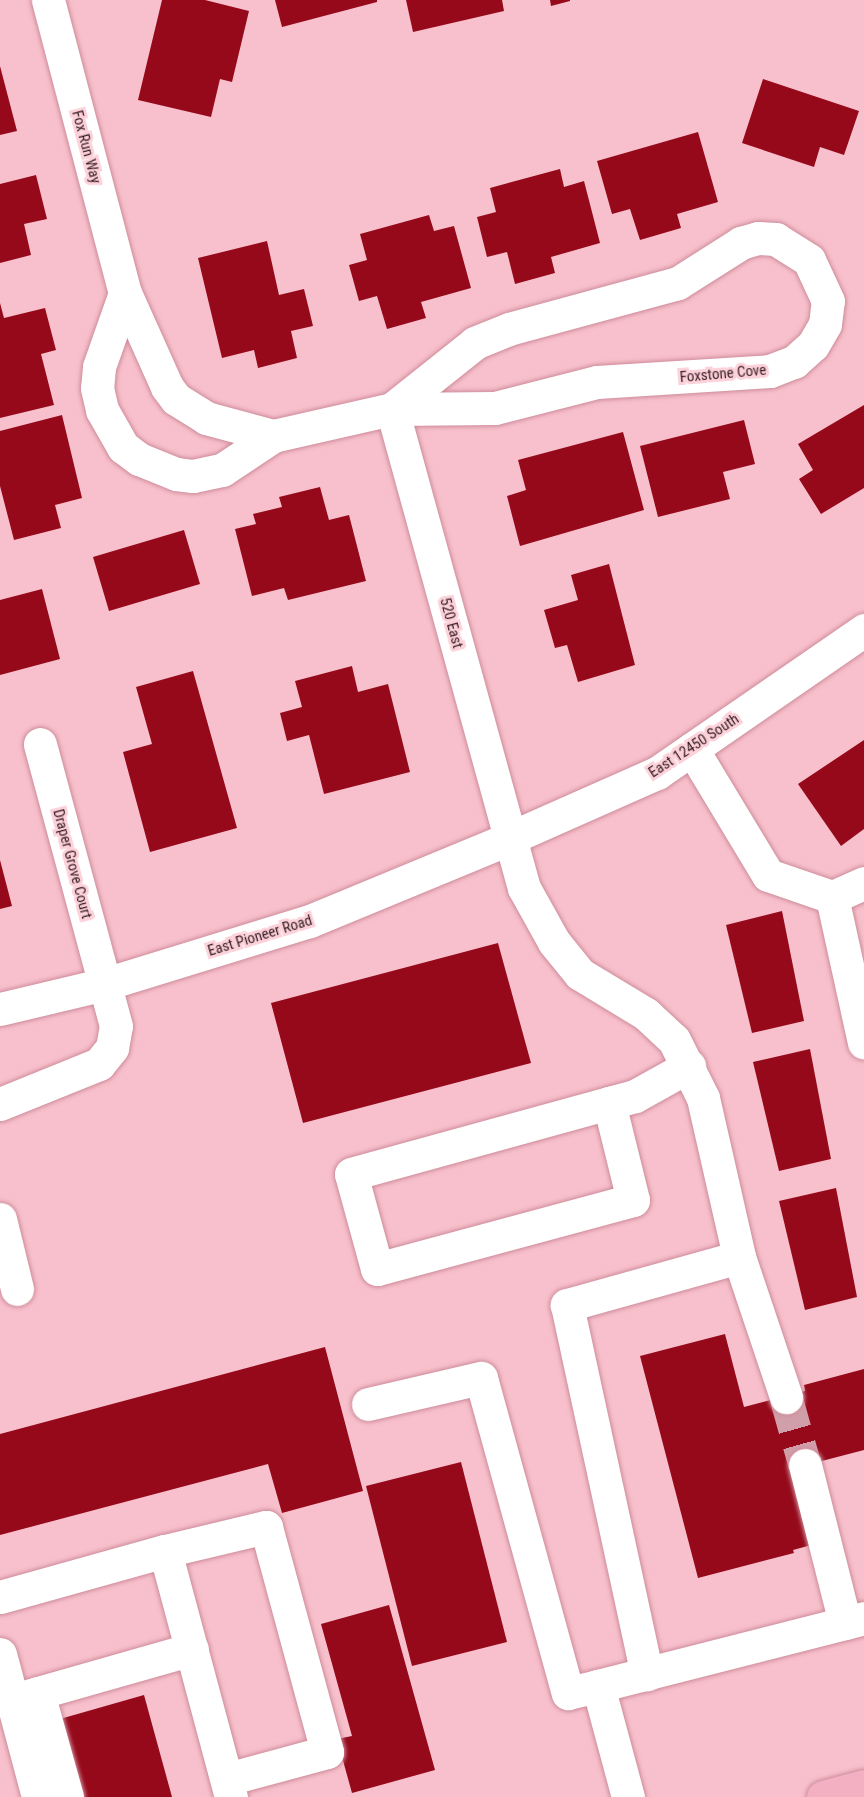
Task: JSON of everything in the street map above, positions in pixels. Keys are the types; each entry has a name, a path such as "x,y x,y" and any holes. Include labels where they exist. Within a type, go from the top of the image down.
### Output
{"main road":[{"path":"824,1797 864,1786"}],"street":[{"name":"Fox Run Way","path":"48,0 125,293 160,372 176,399"},
{"name":"Foxstone Cove","path":"125,293 104,345 97,388 111,431 123,447 158,468 193,476 222,470 273,436 392,409 495,408 597,382 770,371 794,362 813,345 825,324 828,302 821,279 809,260 776,239 758,238 741,243 678,283 509,329 475,343 392,409"},
{"name":"Foxstone Cove","path":"176,399 216,423 273,436"},
{"name":"520 East","path":"392,409 524,888 554,942 580,974 646,1014 674,1040 689,1066 703,1098 739,1257 786,1396"},
{"name":"East 12450 South","path":"510,838 657,773 864,630"},
{"name":"Draper Grove Court","path":"0,1104 99,1064 112,1048 116,1026 40,744"},
{"path":"692,749 768,875 832,897 864,883"},
{"name":"East Pioneer Road","path":"0,1009 105,984 310,921 510,838"},
{"path":"832,897 864,1043"},
{"path":"609,1103 633,1200 377,1269 351,1174 609,1103 635,1096 689,1066"},
{"path":"0,1219 17,1289"},
{"path":"647,1674 567,1305 739,1257"},
{"path":"368,1404 481,1378 568,1693 854,1620 805,1465"},
{"path":"0,1597 165,1551 266,1527 327,1752 229,1788 165,1551"},
{"path":"25,1697 192,1649"},
{"path":"0,1654 25,1697 67,1797"},
{"path":"598,1686 628,1797"},
{"path":"25,1697 38,1797"}],"building":[{"path":"162,0 205,0 249,11 232,82 220,79 211,117 138,100"},
{"path":"275,0 377,0 377,2 282,27"},
{"path":"406,0 502,0 504,11 413,32"},
{"path":"550,0 570,0 570,1 551,6"},
{"path":"0,66 17,131 0,135"},
{"path":"763,79 859,111 844,155 820,147 814,167 742,143"},
{"path":"698,132 718,202 677,214 681,228 640,240 630,209 612,214 597,161"},
{"path":"560,169 564,187 584,181 600,243 551,257 555,273 515,284 507,252 487,257 477,217 496,212 490,188"},
{"path":"36,175 47,219 24,224 31,255 0,263 0,184"},
{"path":"429,215 434,231 454,226 471,288 421,302 426,318 387,329 377,296 359,301 349,265 367,260 360,234"},
{"path":"267,241 279,295 304,289 313,326 291,331 297,358 258,368 254,350 222,358 198,258"},
{"path":"0,303 4,318 45,308 56,350 41,354 54,405 0,418"},
{"path":"864,405 864,488 821,514 799,479 813,470 798,444"},
{"path":"62,415 82,498 55,505 61,528 14,540 0,486 0,431"},
{"path":"744,420 755,464 723,472 730,499 658,517 640,446"},
{"path":"623,432 644,510 520,546 507,496 526,490 518,460"},
{"path":"320,487 329,520 349,515 366,581 288,600 284,588 252,596 235,529 256,524 253,514 282,507 279,497"},
{"path":"184,530 200,584 109,611 93,557"},
{"path":"609,564 635,665 578,682 567,645 555,648 544,610 578,600 571,575"},
{"path":"42,589 60,659 0,675 0,600"},
{"path":"352,666 358,692 388,684 410,772 324,794 309,735 287,741 280,713 302,707 295,681"},
{"path":"193,671 237,828 150,852 123,752 152,744 136,687"},
{"path":"864,740 864,829 841,846 798,784"},
{"path":"0,860 12,906 0,909"},
{"path":"782,911 804,1021 752,1033 726,925"},
{"path":"498,943 531,1063 303,1123 271,1003"},
{"path":"810,1049 831,1159 779,1171 753,1062"},
{"path":"836,1188 857,1297 805,1310 779,1201"},
{"path":"725,1334 744,1407 805,1391 804,1385 864,1369 864,1450 795,1468 815,1544 793,1550 794,1553 698,1578 640,1356"},
{"path":"325,1347 363,1491 282,1513 268,1464 0,1535 0,1434"},
{"path":"461,1462 507,1642 412,1666 366,1486"},
{"path":"389,1605 435,1770 352,1793 337,1739 352,1736 321,1624"},
{"path":"144,1695 172,1797 83,1797 60,1719"}],"tunnel":[{"path":"786,1397 805,1465"}]}
